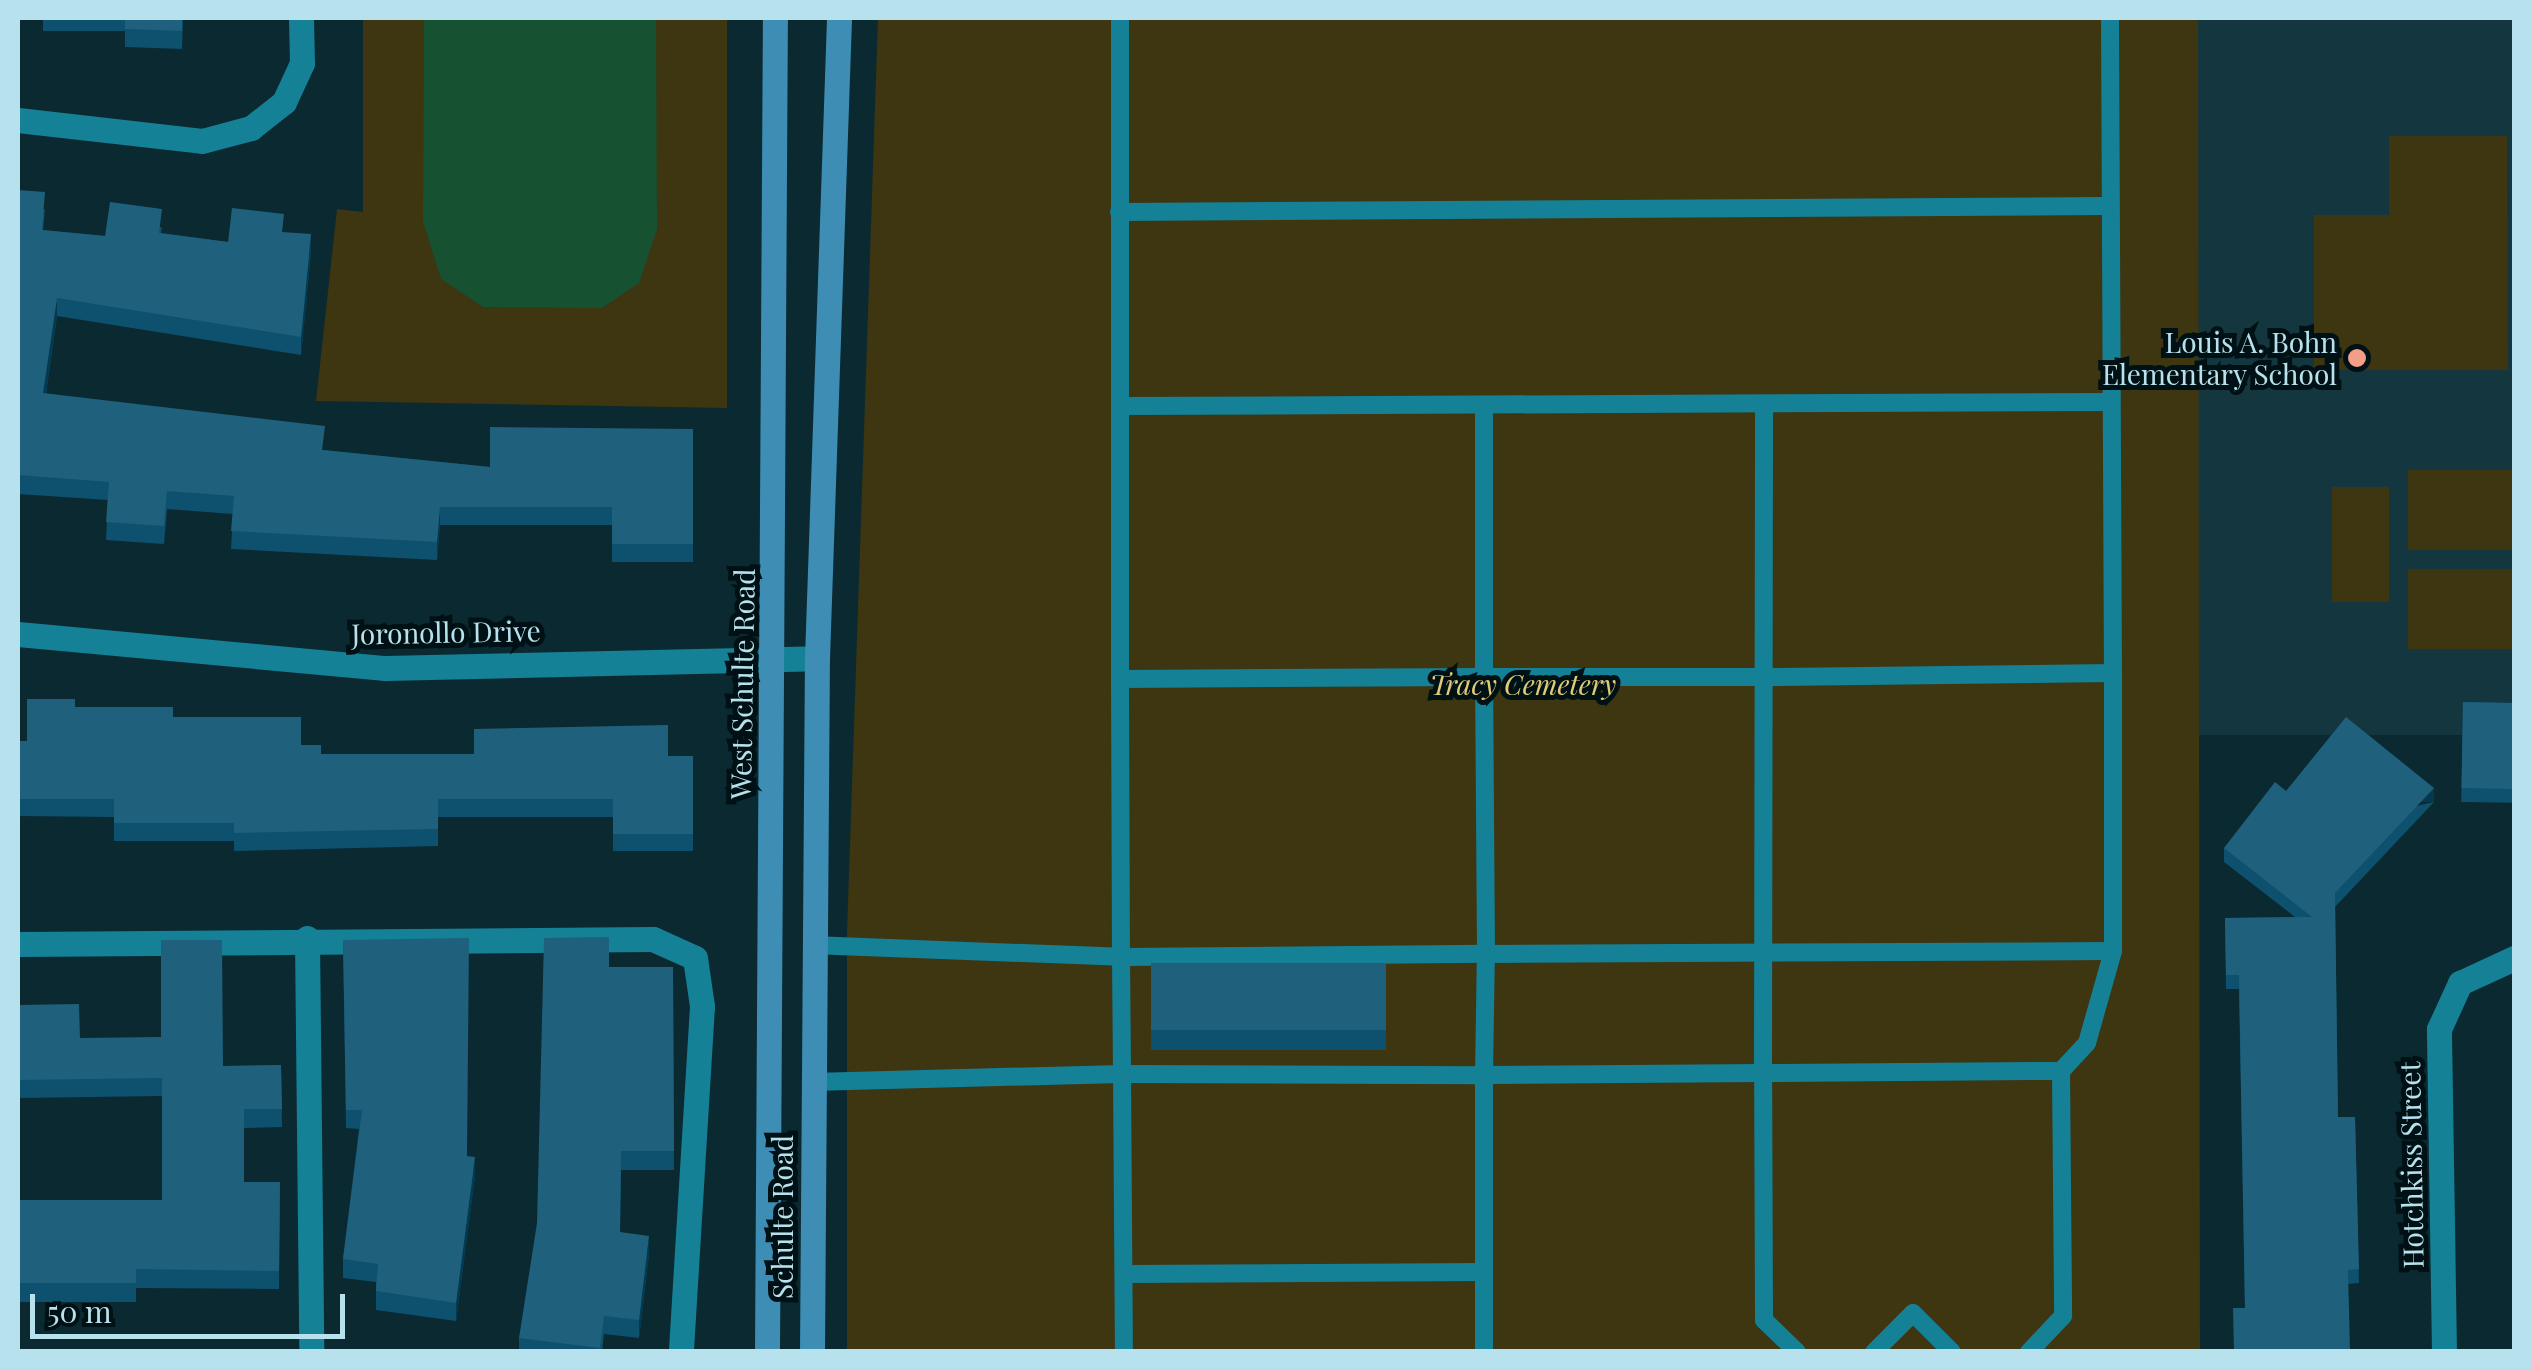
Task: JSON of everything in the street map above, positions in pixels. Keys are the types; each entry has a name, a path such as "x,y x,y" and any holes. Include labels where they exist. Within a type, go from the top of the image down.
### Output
{"main road":[{"name":"West Schulte Road","path":"767,1352 775,18"},
{"path":"812,1082 817,658 838,18"},
{"name":"Schulte Road","path":"812,1082 812,1352"}],"street":[{"path":"18,120 202,141 251,128 284,102 302,63 301,18"},
{"name":"Joronollo Drive","path":"18,634 385,668 817,658"},
{"path":"18,944 307,938 653,940 695,958 702,1006 680,1352"},
{"path":"307,938 310,1352"},
{"name":"Hotchkiss Street","path":"2444,1352 2438,1029 2460,983 2514,958"}],"lane":[{"path":"1120,18 1124,1352"},
{"path":"2029,1352 2063,1316 2061,1071 2088,1043 2112,951 2110,18"},
{"path":"1119,212 2110,206"},
{"path":"1120,406 2111,402"},
{"path":"1764,404 1764,1320 1797,1352"},
{"path":"1484,406 1484,1352"},
{"path":"1120,679 2112,673"},
{"path":"812,946 1121,957 2112,951"},
{"path":"812,1082 1122,1074 2061,1071"},
{"path":"1124,1274 1484,1272"},
{"path":"1874,1352 1913,1312 1952,1352"}],"shaded area":[{"path":"424,18 656,18 657,229 639,283 602,308 483,307 441,279 423,221"},
{"name":"Louis A. Bohn Elementary School","path":"2198,18 2514,18 2514,735 2198,735"}],"green space":[{"path":"363,18 727,18 727,408 316,401 337,209 363,212"},
{"name":"Tracy Cemetery","path":"878,18 2198,18 2200,1351 847,1351 847,932"},
{"path":"2389,136 2507,136 2508,370 2314,370 2314,215 2389,215"},
{"path":"2408,470 2514,470 2514,550 2408,550"},
{"path":"2332,487 2389,487 2389,602 2332,602"},
{"path":"2408,569 2514,569 2514,649 2408,649"}],"building":[{"path":"125,18 182,18 182,31 125,29"},
{"path":"18,190 45,192 42,230 105,236 110,202 162,209 159,233 228,242 232,208 284,214 282,232 311,234 301,337 57,298 43,393 325,426 322,450 490,467 490,427 693,429 693,544 612,544 612,507 440,507 437,542 231,531 234,496 167,491 164,526 106,522 109,482 18,475"},
{"path":"27,699 75,699 75,707 173,707 173,717 301,717 301,745 321,745 321,754 474,754 474,729 668,725 668,756 693,756 693,834 613,834 613,799 438,799 438,829 234,833 234,823 114,823 114,799 18,799 18,741 27,741"},
{"path":"2463,702 2514,703 2512,789 2461,788"},
{"path":"2346,717 2434,788 2335,893 2338,1117 2355,1117 2359,1269 2348,1270 2350,1352 2234,1352 2233,1308 2245,1308 2239,975 2226,975 2225,918 2312,917 2224,848 2275,782 2286,791"},
{"path":"609,937 609,967 673,967 674,1151 621,1151 620,1232 649,1236 639,1320 604,1316 600,1348 519,1338 537,1223 544,938"},
{"path":"469,938 467,1156 475,1157 456,1303 376,1291 378,1264 343,1259 362,1110 346,1110 343,940"},
{"path":"161,940 222,940 223,1066 281,1065 282,1109 244,1109 244,1182 280,1182 279,1271 136,1269 136,1283 18,1283 18,1200 162,1200 162,1078 18,1080 18,1005 79,1004 80,1038 161,1037"},
{"path":"1151,963 1386,963 1386,1030 1151,1030"}],"place":[{"name":"Louis A. Bohn Elementary School","path":"2357,358"}]}
